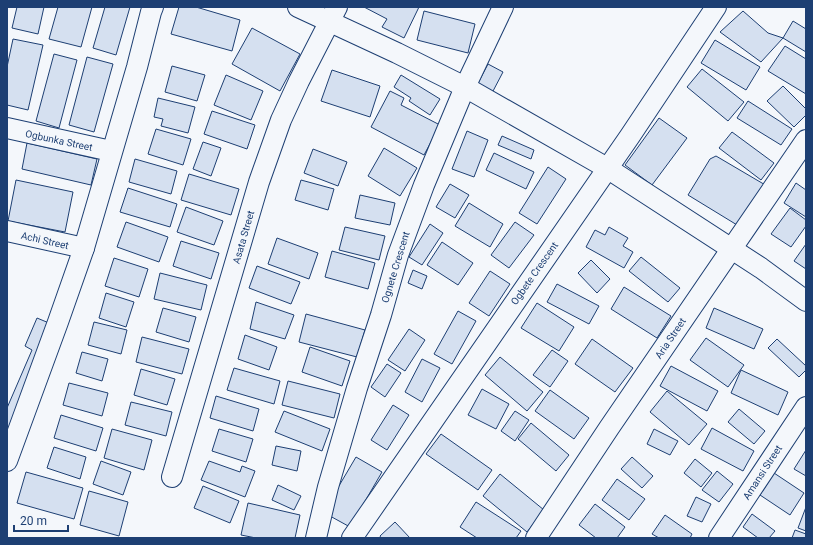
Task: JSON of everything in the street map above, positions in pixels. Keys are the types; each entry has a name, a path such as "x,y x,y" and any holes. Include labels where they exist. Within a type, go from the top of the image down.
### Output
{"street":[{"path":"7,461 84,248 153,7"},
{"path":"298,7 334,15 397,53 465,87 607,168 762,268 806,301"},
{"name":"Ognete Crescent","path":"316,538 328,488 398,255 424,185 465,87 503,7"},
{"name":"Ogbete Crescent","path":"352,538 716,7"},
{"name":"Asata Street","path":"172,477 259,182 274,138 299,81 334,15"},
{"name":"Ogbunka Street","path":"7,128 111,151"},
{"name":"Aria Street","path":"536,538 731,248 806,140"},
{"name":"Achi Street","path":"7,231 84,248"},
{"name":"Amansi Street","path":"719,538 806,407"}],"building":[{"path":"17,7 44,7 38,34 12,28"},
{"path":"58,7 92,7 81,47 49,39"},
{"path":"105,7 130,7 116,55 93,48"},
{"path":"179,7 196,7 240,20 232,51 171,34"},
{"path":"364,7 419,7 404,38 382,27 387,19"},
{"path":"424,11 475,24 468,53 417,40"},
{"path":"743,11 768,33 783,38 761,62 720,32"},
{"path":"793,21 806,29 806,52 783,38"},
{"path":"252,28 300,54 280,91 232,64"},
{"path":"13,39 43,45 28,110 7,105 7,67"},
{"path":"715,40 760,67 746,90 701,63"},
{"path":"785,46 806,59 806,94 768,71"},
{"path":"54,54 77,60 59,128 36,121"},
{"path":"87,57 113,64 94,132 69,125"},
{"path":"488,64 503,72 492,93 477,85"},
{"path":"172,66 205,75 197,101 165,92"},
{"path":"702,69 744,102 728,121 687,87"},
{"path":"332,70 380,86 370,117 321,101"},
{"path":"226,75 263,91 251,120 214,105"},
{"path":"401,75 440,99 430,115 409,101 411,98 394,87"},
{"path":"783,86 806,109 806,115 794,127 767,101"},
{"path":"390,91 404,98 401,105 440,125 424,155 371,127"},
{"path":"158,98 195,107 188,133 161,126 163,119 154,117"},
{"path":"748,101 792,129 781,145 737,118"},
{"path":"212,111 255,125 247,149 204,134"},
{"path":"659,118 687,138 652,185 625,165"},
{"path":"156,129 191,139 183,165 148,154"},
{"path":"467,131 488,140 474,177 452,169"},
{"path":"732,132 774,163 761,180 719,148"},
{"path":"502,136 534,150 531,159 498,145"},
{"path":"203,142 221,148 211,176 193,169"},
{"path":"27,143 97,159 91,185 22,169"},
{"path":"384,148 417,168 400,196 368,176"},
{"path":"313,149 347,162 338,186 304,173"},
{"path":"494,153 534,172 526,189 486,170"},
{"path":"716,156 767,186 742,228 688,195 710,159"},
{"path":"135,159 177,171 171,194 129,182"},
{"path":"548,167 566,179 537,224 519,213"},
{"path":"189,174 239,189 231,215 181,200"},
{"path":"16,180 73,192 65,232 8,221"},
{"path":"301,180 334,189 328,210 295,200"},
{"path":"796,183 806,190 806,217 784,203"},
{"path":"450,184 469,195 455,218 436,207"},
{"path":"128,188 177,204 170,227 120,212"},
{"path":"360,195 395,203 390,225 355,218"},
{"path":"469,203 503,224 490,247 455,226"},
{"path":"186,207 223,221 214,245 177,232"},
{"path":"790,208 806,220 806,226 791,247 771,234"},
{"path":"126,222 168,237 159,262 117,247"},
{"path":"515,222 534,235 509,268 491,255"},
{"path":"430,224 443,233 422,265 409,257"},
{"path":"345,227 385,236 379,260 339,250"},
{"path":"609,227 628,238 623,246 633,252 624,268 586,247 595,230 605,235"},
{"path":"277,238 318,253 309,279 268,264"},
{"path":"181,241 219,253 211,279 173,266"},
{"path":"442,242 473,263 458,285 427,265"},
{"path":"806,244 806,269 794,261"},
{"path":"332,251 375,263 368,289 325,277"},
{"path":"641,257 680,288 668,302 629,271"},
{"path":"114,258 148,269 139,297 105,286"},
{"path":"591,260 610,279 597,293 578,273"},
{"path":"257,266 300,282 291,304 249,288"},
{"path":"413,270 427,276 422,289 408,283"},
{"path":"490,271 510,284 489,316 469,303"},
{"path":"160,273 207,285 201,310 154,299"},
{"path":"557,284 599,306 589,324 547,302"},
{"path":"624,287 671,316 657,338 611,309"},
{"path":"106,293 134,302 126,327 99,318"},
{"path":"256,302 294,315 285,339 250,329"},
{"path":"537,303 574,327 559,351 521,328"},
{"path":"163,308 196,317 189,342 156,332"},
{"path":"714,308 763,329 754,349 706,328"},
{"path":"458,311 476,321 452,364 434,354"},
{"path":"306,314 365,330 357,357 299,342"},
{"path":"37,318 61,328 7,450 7,408 32,350 25,346"},
{"path":"94,322 127,330 121,354 88,345"},
{"path":"409,329 425,340 405,371 388,360"},
{"path":"245,335 277,347 269,370 238,359"},
{"path":"142,337 189,349 182,374 136,362"},
{"path":"706,338 744,365 728,387 690,360"},
{"path":"592,339 633,368 615,392 575,364"},
{"path":"777,339 806,366 806,370 799,377 768,348"},
{"path":"310,347 350,361 342,386 302,372"},
{"path":"552,350 568,361 550,387 533,375"},
{"path":"82,352 108,359 102,381 76,373"},
{"path":"500,357 543,392 527,411 485,375"},
{"path":"422,359 440,368 422,402 405,392"},
{"path":"387,364 401,373 385,397 371,387"},
{"path":"671,366 718,391 707,411 660,386"},
{"path":"234,368 280,381 274,404 227,390"},
{"path":"141,369 175,379 167,405 134,395"},
{"path":"741,370 788,392 778,415 731,393"},
{"path":"288,381 340,394 334,418 282,405"},
{"path":"69,383 108,393 102,416 63,405"},
{"path":"482,389 509,404 496,429 468,415"},
{"path":"550,390 589,418 574,439 535,411"},
{"path":"667,391 707,424 689,445 650,412"},
{"path":"216,396 259,409 253,431 210,418"},
{"path":"131,402 172,412 166,436 125,425"},
{"path":"393,405 409,415 387,450 371,440"},
{"path":"739,409 765,431 754,444 728,422"},
{"path":"284,411 330,429 322,451 275,432"},
{"path":"515,411 529,420 515,441 501,431"},
{"path":"61,415 103,428 96,451 54,438"},
{"path":"531,423 569,455 556,471 518,439"},
{"path":"712,428 754,451 743,471 701,449"},
{"path":"112,429 152,440 144,470 104,458"},
{"path":"219,429 253,439 246,462 212,451"},
{"path":"654,429 678,441 670,455 647,444"},
{"path":"441,434 492,470 478,490 426,454"},
{"path":"276,446 301,451 297,471 272,465"},
{"path":"54,447 86,457 80,479 47,468"},
{"path":"806,450 806,476 794,469"},
{"path":"356,457 382,472 350,527 330,516 333,496"},
{"path":"632,457 653,476 642,488 621,469"},
{"path":"695,459 712,473 701,487 684,473"},
{"path":"101,461 131,472 123,495 93,484"},
{"path":"209,461 240,472 242,466 255,471 245,497 201,480"},
{"path":"717,471 733,484 719,502 702,490"},
{"path":"26,472 83,488 74,519 17,503"},
{"path":"774,473 804,493 790,515 760,495"},
{"path":"500,474 544,510 527,532 483,496"},
{"path":"617,479 645,499 629,520 602,500"},
{"path":"278,485 301,496 294,510 272,500"},
{"path":"203,486 239,501 230,523 194,508"},
{"path":"89,491 128,502 119,536 80,525"},
{"path":"696,497 711,504 702,522 687,516"},
{"path":"476,502 521,531 516,538 477,538 460,527"},
{"path":"248,503 300,515 295,538 256,538 241,535"},
{"path":"595,504 625,527 617,538 596,538 579,525"},
{"path":"806,507 806,531 798,528"},
{"path":"752,514 775,531 769,538 758,538 743,527"},
{"path":"665,515 692,534 690,538 659,538 652,534"},
{"path":"395,522 410,538 381,538 380,536"},
{"path":"795,530 806,534 806,538 792,538"}]}
